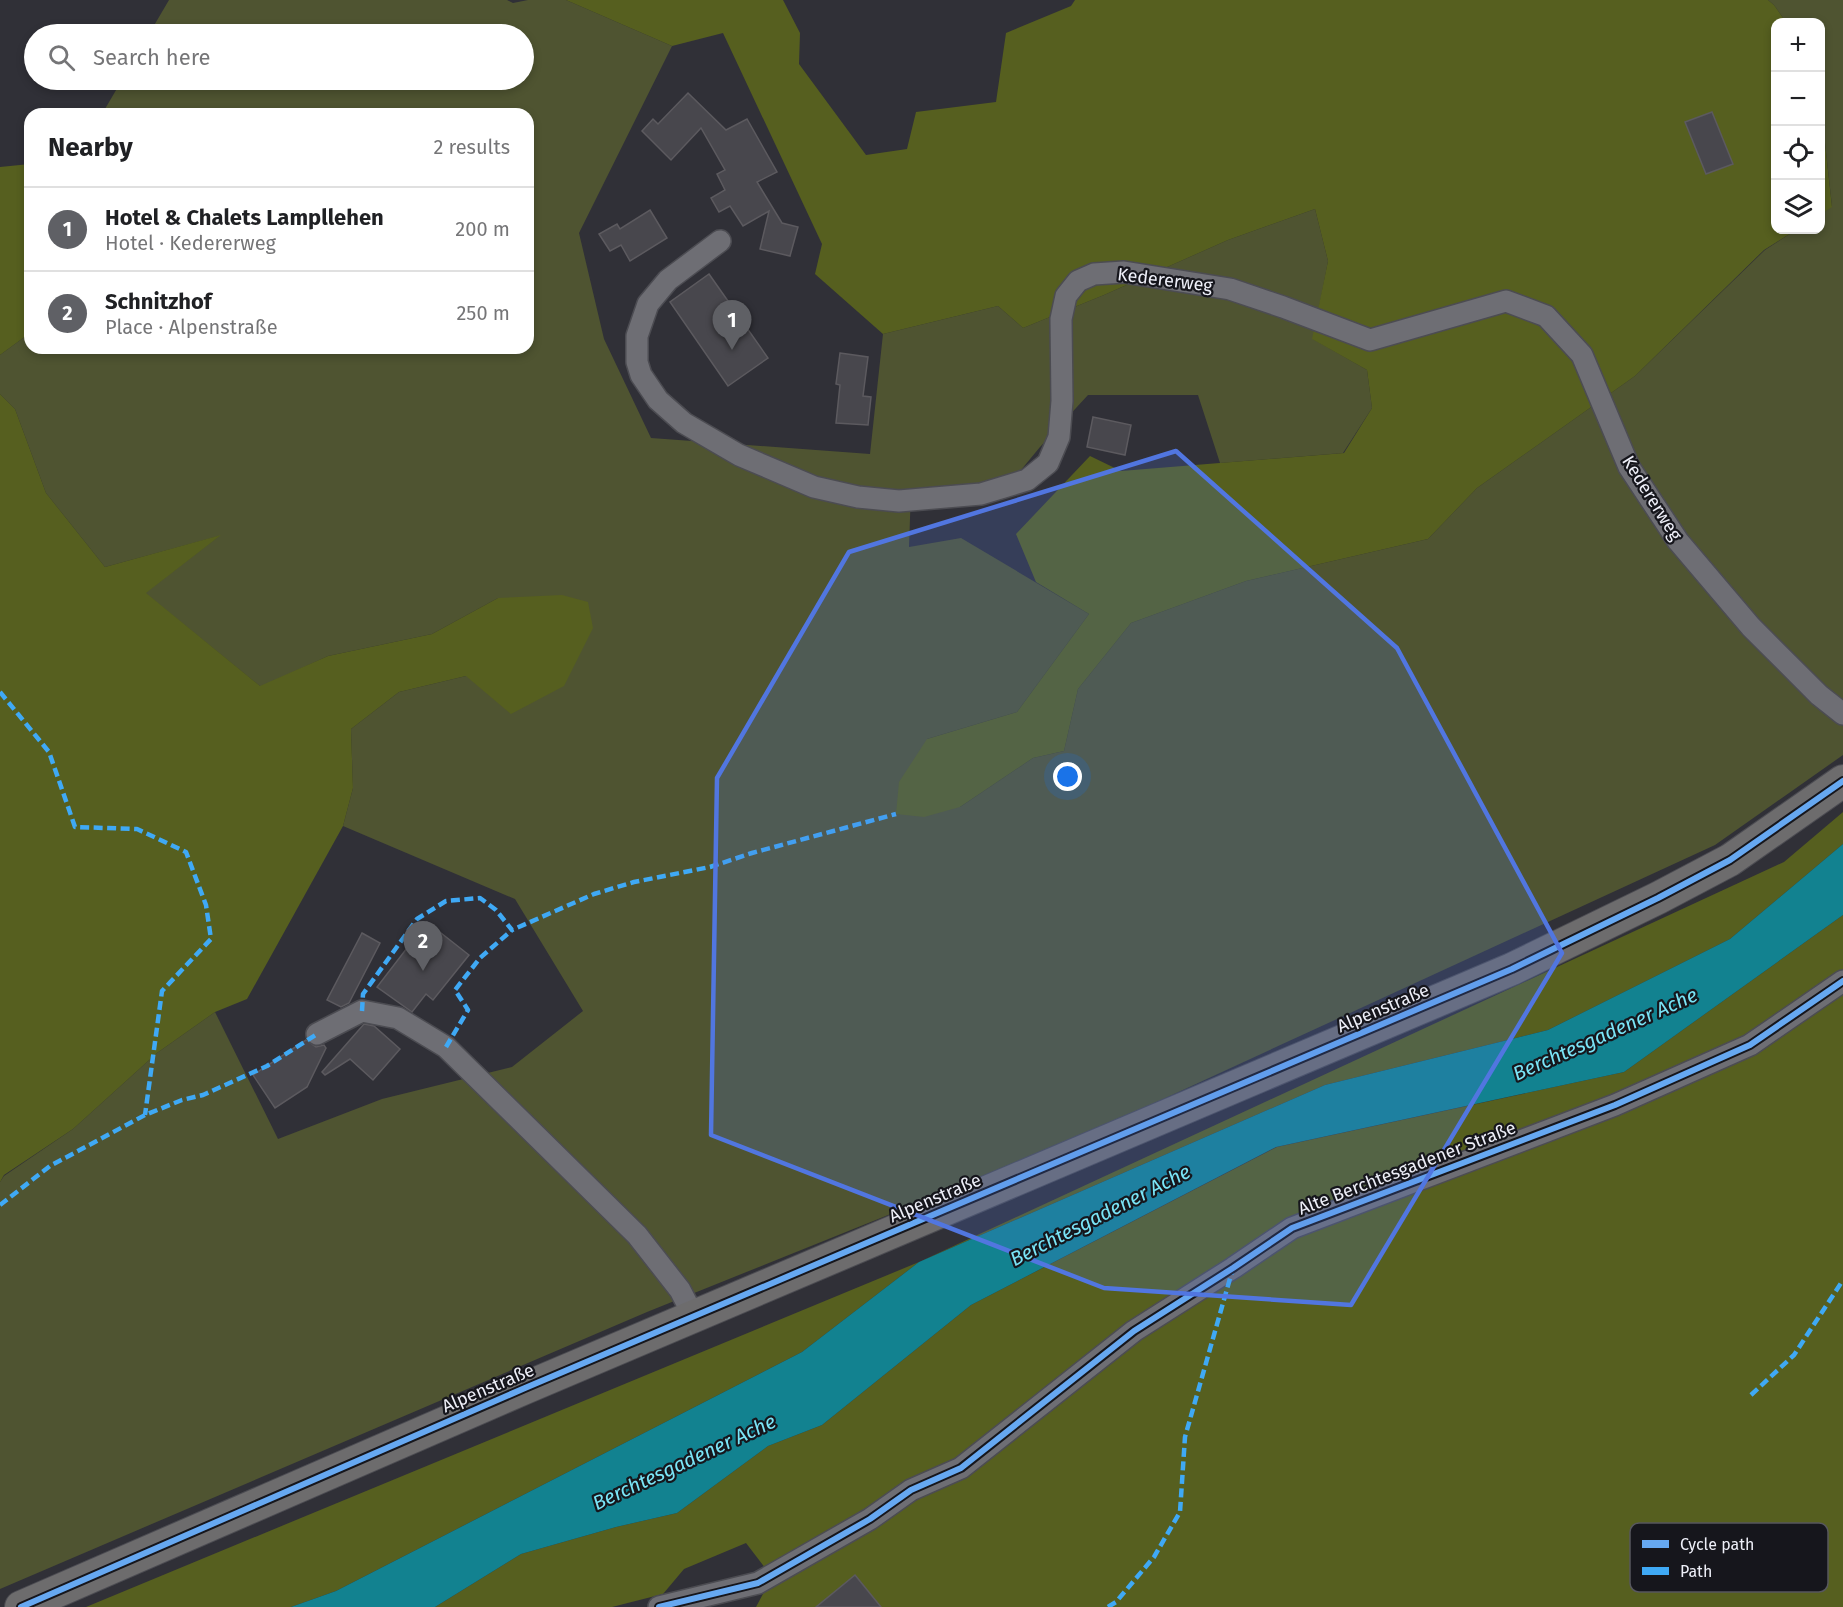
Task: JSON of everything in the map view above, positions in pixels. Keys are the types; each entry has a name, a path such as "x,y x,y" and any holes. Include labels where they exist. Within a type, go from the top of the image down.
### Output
{"main road":[{"name":"Alpenstraße","path":"21,1607 525,1388 1512,969 1730,860 1843,781"}],"street":[{"name":"Kedererweg","path":"720,241 668,280 648,304 637,336 637,362 641,375 658,400 684,423 739,454 814,487 858,497 899,501 981,494 1027,480 1048,462 1059,437 1062,401 1061,320 1066,296 1078,281 1094,274 1124,273 1230,289 1370,340 1506,301 1546,316 1582,355 1629,467 1678,541 1751,627 1820,695 1843,714"},
{"name":"Alte Berchtesgadener Straße","path":"659,1607 758,1583 870,1519 910,1490 961,1468 1134,1331 1292,1228 1615,1105 1750,1045 1843,981"},
{"path":"317,1034 362,1011 398,1018 446,1047 637,1235 680,1290 694,1317"}],"highlighted area":[{"path":"1176,451 1397,648 1562,953 1351,1305 1104,1288 711,1135 717,778 849,552"}],"green space":[{"path":"169,0 507,0 513,3 528,0 566,0 672,46 579,233 604,339 651,438 870,454 883,334 998,306 1023,328 1228,240 1315,209 1328,261 1313,339 1367,370 1372,408 1343,453 1220,463 1198,395 1088,395 1006,488 911,490 909,547 961,538 1089,614 1017,712 927,739 960,807 1033,758 1064,751 1078,689 1131,623 1246,581 1428,539 1477,488 1635,376 1765,250 1790,234 1825,234 1825,211 1832,206 1825,143 1825,18 1783,18 1768,0 1843,0 1843,755 1715,845 1072,1141 647,1312 0,1589 0,1182 4,1176 73,1129 157,1053 215,1012 278,1139 382,1099 512,1067 583,1011 515,899 343,826 353,788 351,729 399,692 466,676 498,598 432,634 328,656 261,687 145,593 219,536 105,567 46,493 15,409 0,394 0,355 24,337 24,354 534,354 534,108 106,108 116,90 534,90 534,24 155,24"},
{"path":"566,0 783,0 800,33 799,64 866,155 907,149 916,112 996,102 1006,33 1071,6 1075,0 1768,0 1783,18 1771,18 1771,234 1790,234 1764,250 1635,376 1477,488 1428,539 1246,581 1131,623 1078,689 1064,751 1033,758 960,807 924,817 896,814 899,782 927,739 1017,712 1089,614 1036,582 1016,534 1090,456 1121,471 1344,453 1372,408 1367,370 1312,339 1328,261 1315,209 1228,240 1023,328 998,306 883,334 815,274 822,244 723,33 672,46"},
{"path":"1825,143 1832,207 1825,211"},
{"path":"24,165 24,337 0,355 0,167"},
{"path":"0,394 15,409 46,493 105,567 221,535 146,593 260,686 328,656 432,634 498,598 562,595 588,602 593,628 564,686 511,714 466,676 399,692 351,729 353,788 343,826 247,999 215,1012 157,1053 73,1129 4,1175 0,1182"},
{"path":"1843,812 1843,844 1730,939 1548,1030 1325,1085 919,1262 1784,862"},
{"path":"1843,915 1843,1607 756,1607 772,1577 746,1543 684,1569 663,1594 612,1607 435,1607 521,1554 616,1527 677,1513 768,1446 822,1425 971,1305 1277,1147 1624,1072"},
{"path":"919,1262 802,1352 336,1591 291,1607 86,1607"}],"water":[{"name":"Berchtesgadener Ache","path":"1843,844 1843,915 1624,1072 1276,1147 971,1305 822,1425 768,1446 677,1513 616,1527 521,1554 435,1607 291,1607 336,1591 802,1352 919,1262 1325,1085 1548,1030 1730,939"}],"building":[{"path":"688,93 726,130 747,119 777,172 757,182 782,223 798,227 790,256 760,249 769,211 743,226 730,206 719,212 711,198 725,190 717,174 725,170 701,128 671,160 642,131 653,119 658,124"},
{"path":"1712,112 1733,164 1706,174 1685,122"},
{"path":"650,210 667,238 630,261 621,245 610,251 599,234 617,224 620,229"},
{"path":"709,274 768,358 728,386 670,302"},
{"path":"840,353 868,357 863,396 871,397 868,425 836,423 840,385 836,384"},
{"path":"1093,417 1131,425 1125,455 1087,447"},
{"path":"427,922 469,955 433,1000 426,994 412,1012 377,987"},
{"path":"362,933 380,943 349,1003 341,1007 327,1000"},
{"path":"364,1024 374,1026 400,1049 373,1080 350,1059 325,1075 322,1072"},
{"path":"306,1040 316,1047 324,1045 326,1048 307,1087 275,1108 253,1075"},
{"path":"855,1575 881,1607 816,1607"}],"marked path":[{"path":"0,692 49,752 75,827 137,829 186,852 206,905 211,939 162,991 145,1115"},
{"path":"362,1011 363,994 417,919 446,901 480,898 496,910 512,930 594,894 634,882 710,867 752,853 896,814"},
{"path":"446,1047 468,1010 455,990 480,958 512,930"},
{"path":"0,1205 50,1166 145,1115 182,1100 203,1095 267,1066 317,1034"},
{"path":"1108,1607 1116,1602 1154,1557 1180,1512 1185,1437 1233,1268"},
{"path":"1751,1395 1794,1355 1843,1280"}],"cycle path":[{"path":"21,1607 525,1388 1512,969 1730,860 1843,781"},
{"path":"659,1607 758,1583 870,1519 911,1490 961,1468 1134,1331 1292,1228 1615,1105 1750,1045 1843,981"}],"place":[{"name":"Hotel & Chalets Lampllehen","path":"732,350"},
{"name":"Schnitzhof","path":"423,971"}]}
